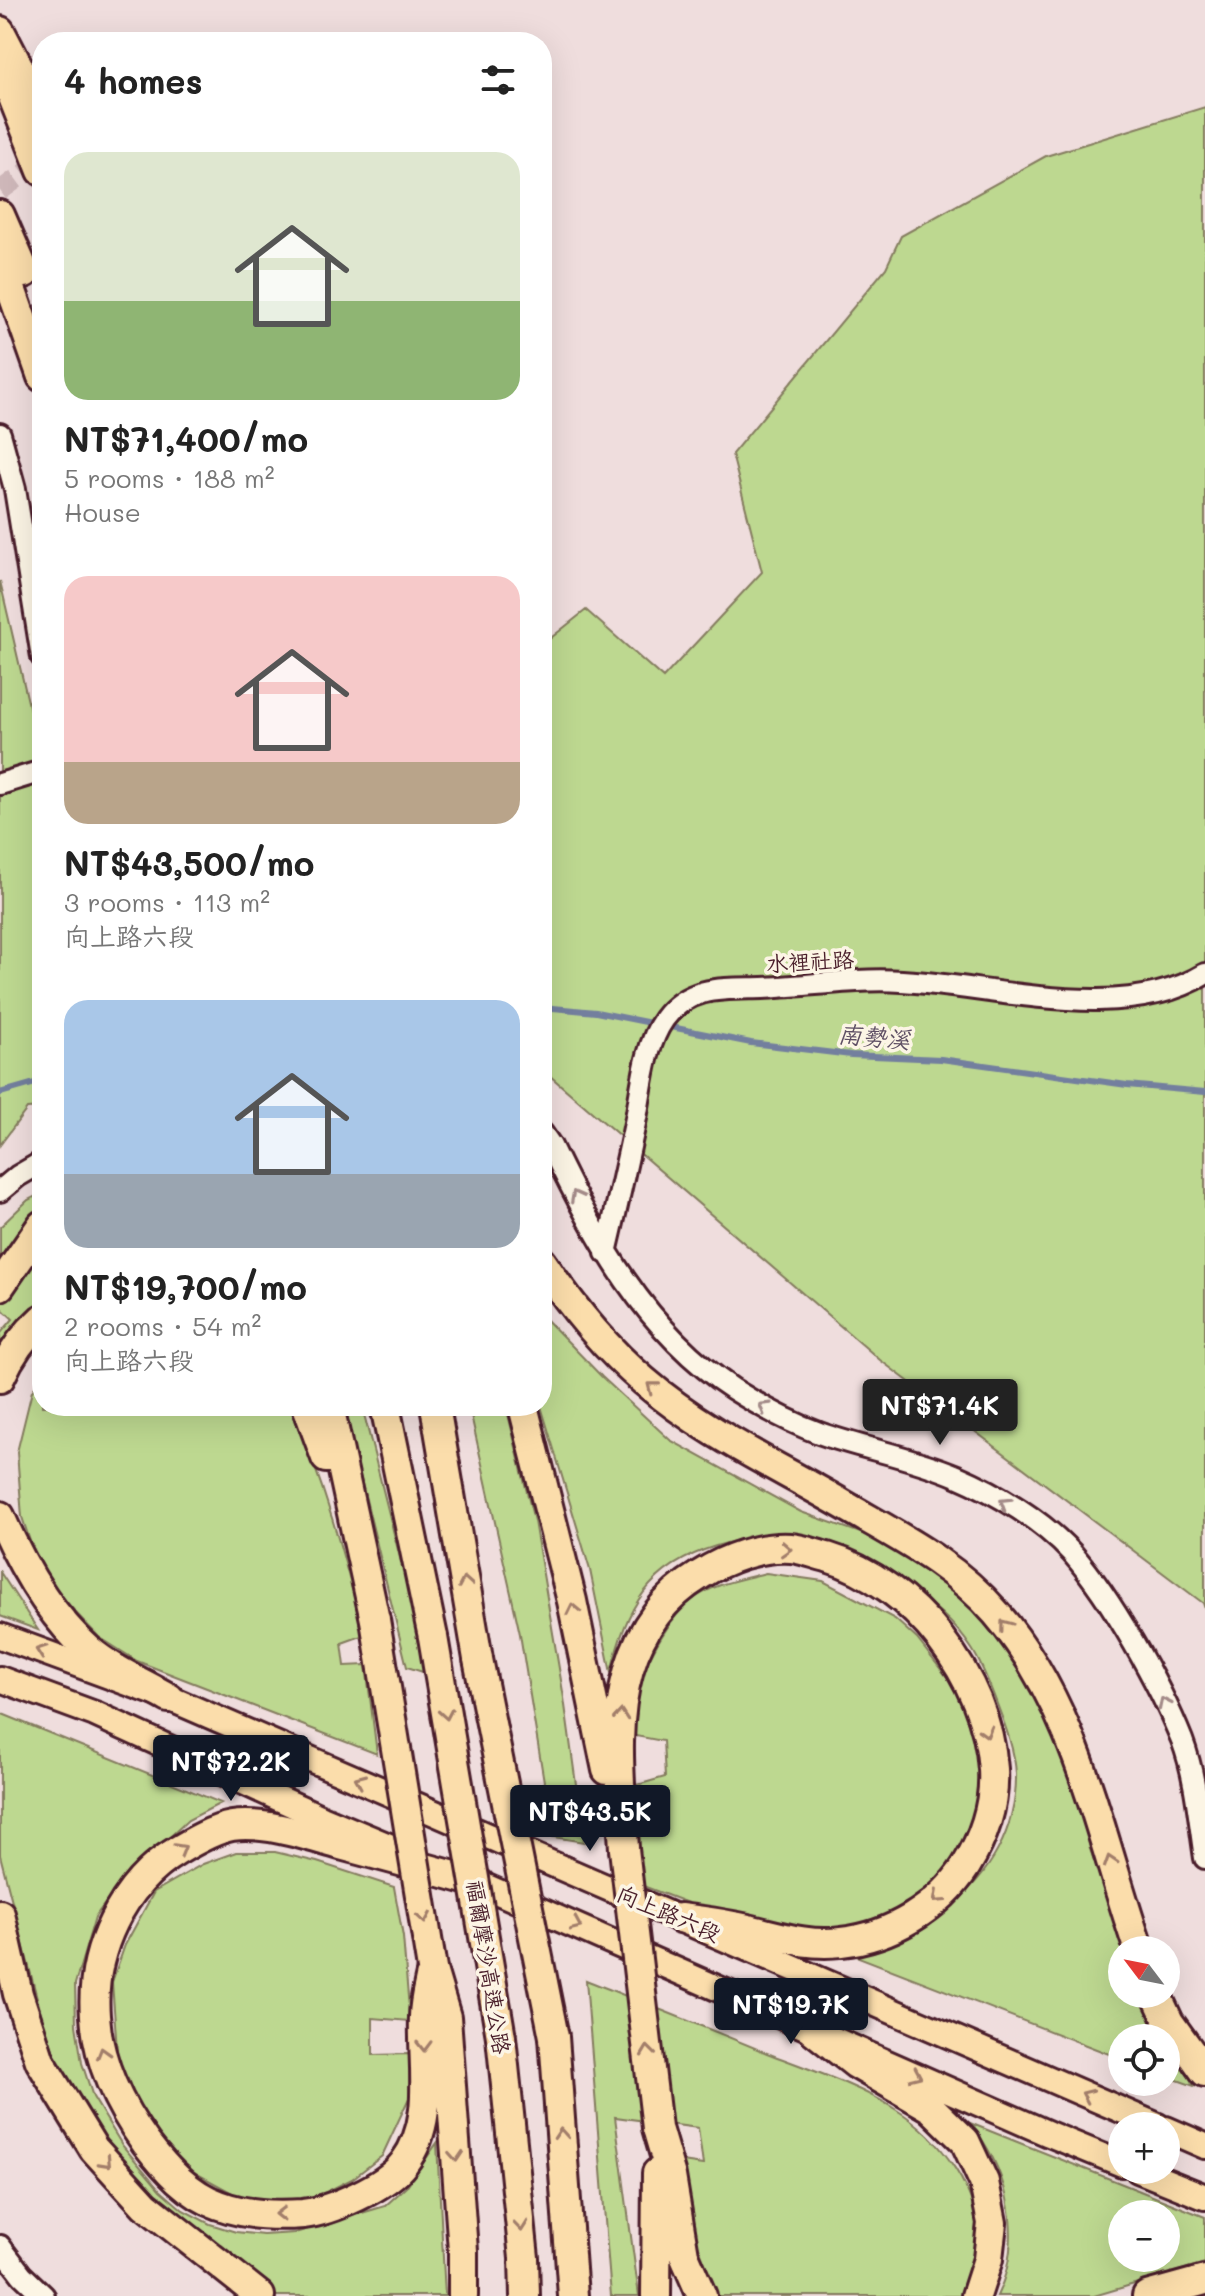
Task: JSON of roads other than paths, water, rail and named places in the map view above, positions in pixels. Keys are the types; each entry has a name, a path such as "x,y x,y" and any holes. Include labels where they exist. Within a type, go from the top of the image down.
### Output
{"highway":[{"path":"0,31 32,93"},
{"path":"0,64 32,146"},
{"path":"0,215 32,293"},
{"path":"0,257 32,348"},
{"path":"0,1286 32,1240"},
{"path":"552,1277 569,1303 644,1382 697,1420 927,1552 963,1579 997,1613 1034,1663 1058,1706 1135,1936"},
{"path":"0,1378 10,1357 32,1328"},
{"path":"311,1416 341,1494 354,1518"},
{"path":"331,1416 375,1620 432,1969 446,2017 463,2251 463,2296"},
{"name":"福爾摩沙高速公路","path":"387,1416 433,1637 501,2037 524,2258 525,2296"},
{"path":"437,1416 478,1659 554,2037 573,2296"},
{"path":"526,1416 572,1601 624,1849"},
{"path":"0,1516 16,1553 66,1627 91,1652 169,1698"},
{"path":"656,2296 657,2128 624,1849 619,1741 629,1668 656,1612 689,1582 708,1570 750,1553 794,1548 836,1560 877,1579 907,1602 933,1630 970,1688 986,1729 993,1771 992,1793 982,1834 973,1854 948,1889 931,1904 898,1926 863,1939 845,1942 791,1941 734,1926 680,1918"},
{"path":"432,1969 424,2014 424,2121 403,2164 360,2194 324,2212 252,2214 218,2205 186,2187 158,2159 115,2095 95,2017 95,1989 105,1940 124,1901 154,1865 190,1843 231,1826 288,1829 479,1883"},
{"path":"0,1914 18,1994 40,2061 94,2149 145,2205 260,2296"},
{"path":"1162,2008 1205,2072"},
{"path":"813,2030 856,2064 930,2107 965,2141 984,2182 992,2223 988,2259 976,2296"},
{"path":"657,2128 671,2176 684,2255 702,2296"},
{"path":"1147,2296 1205,2280"}],"main road":[{"name":"向上路六段","path":"0,1636 169,1698 1126,2112"},
{"path":"0,1679 95,1714 322,1818 479,1883 1108,2158"},
{"path":"1180,2135 1205,2146"},
{"path":"1173,2184 1205,2197"}],"street":[{"path":"0,434 15,489 32,595"},
{"path":"0,784 32,774"},
{"name":"水裡社路","path":"606,1253 650,1052 660,1026 676,1006 696,992 730,987 903,981 1074,1000 1155,995 1186,986 1205,974"},
{"path":"552,1148 606,1253 646,1308 683,1350 731,1387 775,1414 817,1433 957,1476 1048,1531 1072,1554 1122,1625 1152,1677 1182,1741 1195,1789 1205,1858"},
{"path":"0,1191 32,1168"},
{"path":"0,2246 22,2275 44,2296"}],"waterway":[{"name":"南勢溪","path":"552,1008 596,1012 751,1043 851,1055 941,1059 1127,1085 1205,1092"},
{"name":"南勢溪","path":"0,1093 32,1084"}],"tunnel":[{"path":"0,191 32,167"}]}
